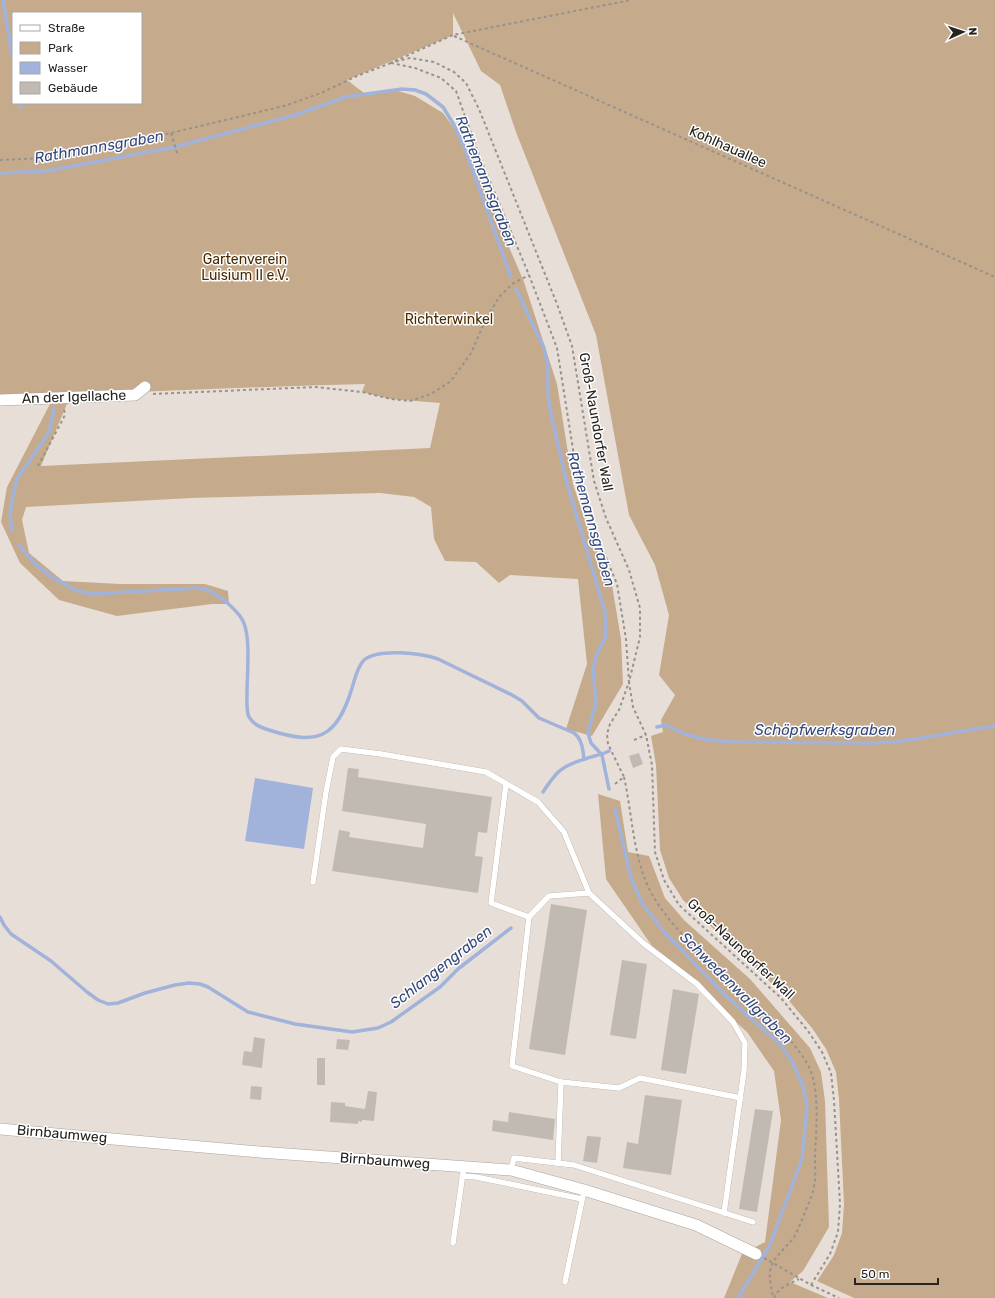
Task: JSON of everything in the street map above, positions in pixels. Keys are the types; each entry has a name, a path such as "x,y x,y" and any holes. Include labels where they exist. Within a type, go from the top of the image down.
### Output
{"street":[{"name":"An der Igellache","path":"0,400 135,395 144,387"},
{"name":"Birnbaumweg","path":"0,1129 463,1171 511,1170 583,1195 696,1225 756,1254"}],"lane":[{"path":"313,882 326,792 333,757 341,749 381,754 486,772 538,802 564,832 589,893 643,943 697,984 733,1022 746,1043 741,1098 724,1213"},
{"path":"506,784 491,903 529,917"},
{"path":"589,893 549,896 529,917 512,1066 561,1082 619,1088 640,1078 741,1098"},
{"path":"558,1163 561,1082"},
{"path":"511,1170 514,1158 574,1165 753,1222"},
{"path":"453,1243 463,1171 476,1177 583,1195 565,1282"}],"path":[{"path":"0,160 46,158 171,133 284,106 321,93 356,76 390,63 453,35 631,0"},
{"name":"Kohlhauallee","path":"453,35 995,277"},
{"name":"Groß-Naundorfer Wall","path":"390,63 410,58 434,62 454,72 466,83 479,109 557,304 572,346 594,481 606,518 629,570 640,608 640,637 629,682 633,707 646,736 652,765 656,852 664,880 679,905 781,998 808,1031 822,1052 831,1073 840,1204 838,1232 830,1254 811,1285"},
{"path":"390,63 416,68 441,78 456,91 477,150 529,275 557,348 578,481 597,536 617,584 626,639 629,682 619,710 610,724 607,734 608,744 624,777 629,798"},
{"path":"171,133 178,156"},
{"path":"135,395 315,387 362,392 391,399 410,401 431,394 451,381 471,353 485,321 499,297 512,284 529,275"},
{"path":"38,466 65,416 63,398"},
{"path":"634,740 646,736"},
{"path":"615,784 624,777"},
{"path":"767,1260 799,1279 839,1298"},
{"path":"772,1263 770,1272 773,1298"},
{"path":"773,1298 782,1287 799,1279"}],"green space":[{"path":"0,0 995,0 995,1298 854,1298 817,1281 834,1255 842,1233 844,1204 839,1099 836,1072 826,1049 812,1028 784,995 683,900 669,878 660,850 656,765 651,736 663,732 661,720 675,695 659,675 669,615 655,565 629,515 596,335 516,132 500,85 481,71 453,13 453,35 347,80 364,93 395,90 415,96 443,113 464,142 524,282 557,384 573,484 590,535 612,585 621,639 623,684 592,736 566,729 587,664 578,579 510,575 499,583 476,562 445,561 434,539 431,507 414,497 380,493 191,498 26,507 22,520 29,553 63,581 120,584 205,584 228,591 229,604 212,604 117,616 59,600 20,563 1,522 7,487 52,400 69,399 41,466 430,448 440,403 391,399 362,392 365,384 0,397"},
{"path":"598,794 620,801 628,852 649,856 665,898 685,921 750,979 810,1048 821,1072 825,1101 829,1227 803,1271 790,1282 828,1298 724,1298 742,1254 765,1242 781,1120 774,1071 747,1032 654,949 606,879"}],"water":[{"path":"255,778 313,788 304,849 245,841"}],"building":[{"path":"639,753 643,764 633,768 629,756"},
{"path":"348,768 359,769 358,777 492,797 487,833 478,832 475,856 483,857 478,893 332,871 339,830 350,832 349,837 423,848 426,824 342,811"},
{"path":"551,904 587,910 565,1055 529,1049"},
{"path":"622,960 647,964 636,1039 610,1035"},
{"path":"673,989 699,994 686,1074 661,1070"},
{"path":"254,1037 265,1039 262,1068 242,1065 244,1051 252,1052"},
{"path":"337,1039 350,1040 348,1050 336,1049"},
{"path":"317,1058 325,1058 325,1085 317,1085"},
{"path":"251,1086 262,1087 261,1100 250,1099"},
{"path":"368,1091 377,1092 374,1121 362,1120 362,1122 358,1121 358,1124 330,1122 331,1102 345,1103 345,1106 365,1109"},
{"path":"645,1095 682,1100 671,1175 623,1168 627,1142 638,1144"},
{"path":"755,1109 773,1111 757,1212 739,1209"},
{"path":"509,1112 555,1119 553,1140 492,1131 493,1120 508,1122"},
{"path":"587,1136 601,1137 597,1163 583,1161"}],"waterway":[{"path":"3,0 12,55"},
{"name":"Rathemannsgraben","path":"0,173 47,171 175,147 295,115 345,97 402,89 415,90 426,94 443,107 454,125 464,146 511,277"},
{"name":"Rathemannsgraben","path":"516,289 544,348 548,367 548,393 550,409 566,480 605,612 605,638 597,654 593,669 596,702 588,733 591,743 602,755"},
{"path":"12,530 10,515 17,479 49,432 54,408"},
{"path":"19,545 34,563 52,577 75,590 92,594 198,588 210,591 225,601 243,621 248,646 247,711 253,722 263,728 286,735 301,737 313,737 323,734 340,718 358,670 364,660 379,654 411,654 438,659 522,701 539,718 577,735 582,745 584,759"},
{"name":"Schöpfwerksgraben","path":"657,727 666,725 685,734 703,739 730,742 866,743 896,742 995,726"},
{"name":"Schlangengraben","path":"543,792 552,779 565,767 609,751"},
{"name":"Schwedenwallgraben","path":"602,755 609,789"},
{"name":"Schwedenwallgraben","path":"615,809 631,878 642,903 665,933 726,996 781,1045 793,1063 803,1086 807,1105 802,1159 770,1245 738,1298"},
{"name":"Schlangengraben","path":"0,917 11,934 51,961 98,1000 108,1004 118,1003 145,993 175,985 189,983 200,984 208,987 248,1012 295,1024 352,1032 378,1028 391,1022 440,987 458,969 511,928"}],"water label":[{"name":"Rathmannsgraben","path":"99,147"}],"park label":[{"name":"Gartenverein Luisium II e.V.","path":"245,268"},
{"name":"Richterwinkel","path":"449,319"}]}
